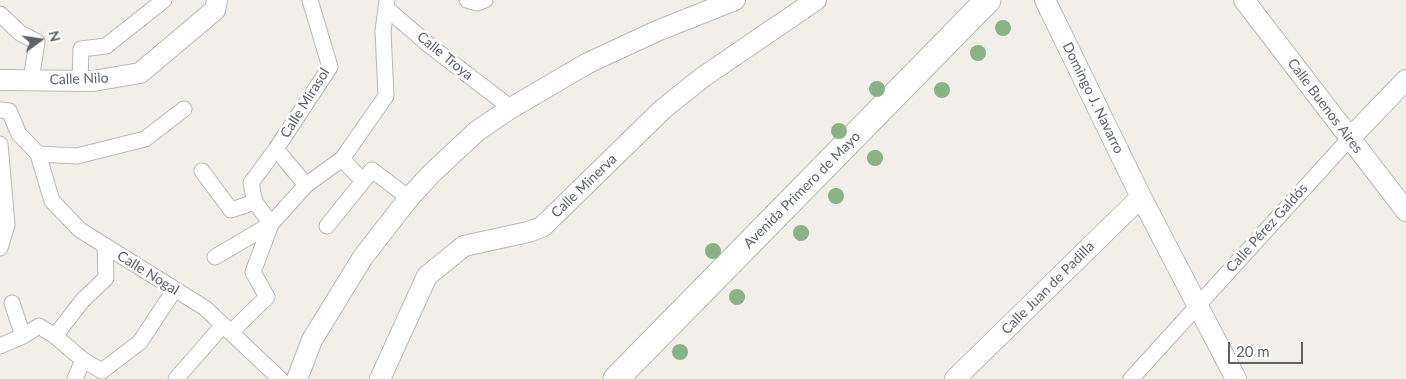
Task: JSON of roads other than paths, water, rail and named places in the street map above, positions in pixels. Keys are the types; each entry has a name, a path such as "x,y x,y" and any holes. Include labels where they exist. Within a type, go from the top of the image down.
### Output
{"street":[{"path":"80,81 81,50 106,46 164,0"},
{"name":"Calle Nilo","path":"0,80 93,81 140,73 215,10 217,0"},
{"name":"Calle Mirasol","path":"255,202 251,183 276,149 330,67 310,0"},
{"path":"467,0 477,4 485,0"},
{"path":"297,379 312,340 363,257 409,198 431,174 477,131 588,63 657,31 706,5 735,0"},
{"name":"Calle Minerva","path":"380,379 427,276 464,246 528,232 542,227 662,109 703,77 816,0"},
{"name":"Avenida Primero de Mayo","path":"616,379 988,0"},
{"name":"Avenida Primero de Mayo","path":"632,379 910,97 1000,0"},
{"name":"Domingo J. Navarro","path":"1045,0 1141,196 1236,379"},
{"name":"Calle Buenos Aires","path":"1244,0 1406,211"},
{"path":"216,257 271,224 306,185 342,159 386,96 384,31 387,2"},
{"name":"Calle Troya","path":"387,2 429,45 512,108"},
{"path":"0,14 20,33 37,42 31,80"},
{"name":"Calle Pérez Galdós","path":"1131,379 1350,138 1406,80"},
{"path":"38,154 77,156 145,139 184,109"},
{"name":"Calle Nogal","path":"0,110 9,111 19,134 38,154 52,201 80,230 205,308 280,379"},
{"path":"0,144 7,225 0,248"},
{"name":"Calle Mirasol","path":"276,149 306,185"},
{"path":"342,159 363,181"},
{"path":"327,226 372,170 409,198"},
{"path":"202,171 231,210 255,202 271,224"},
{"name":"Calle Juan de Padilla","path":"955,379 1141,196"},
{"path":"176,379 227,329 267,297 252,272 271,224"},
{"path":"55,336 82,301 106,278 105,246"},
{"path":"0,346 23,336 39,326 55,336 83,360 102,371 140,342 175,289"},
{"path":"0,316 14,307 23,336"},
{"path":"75,379 83,360"}]}
